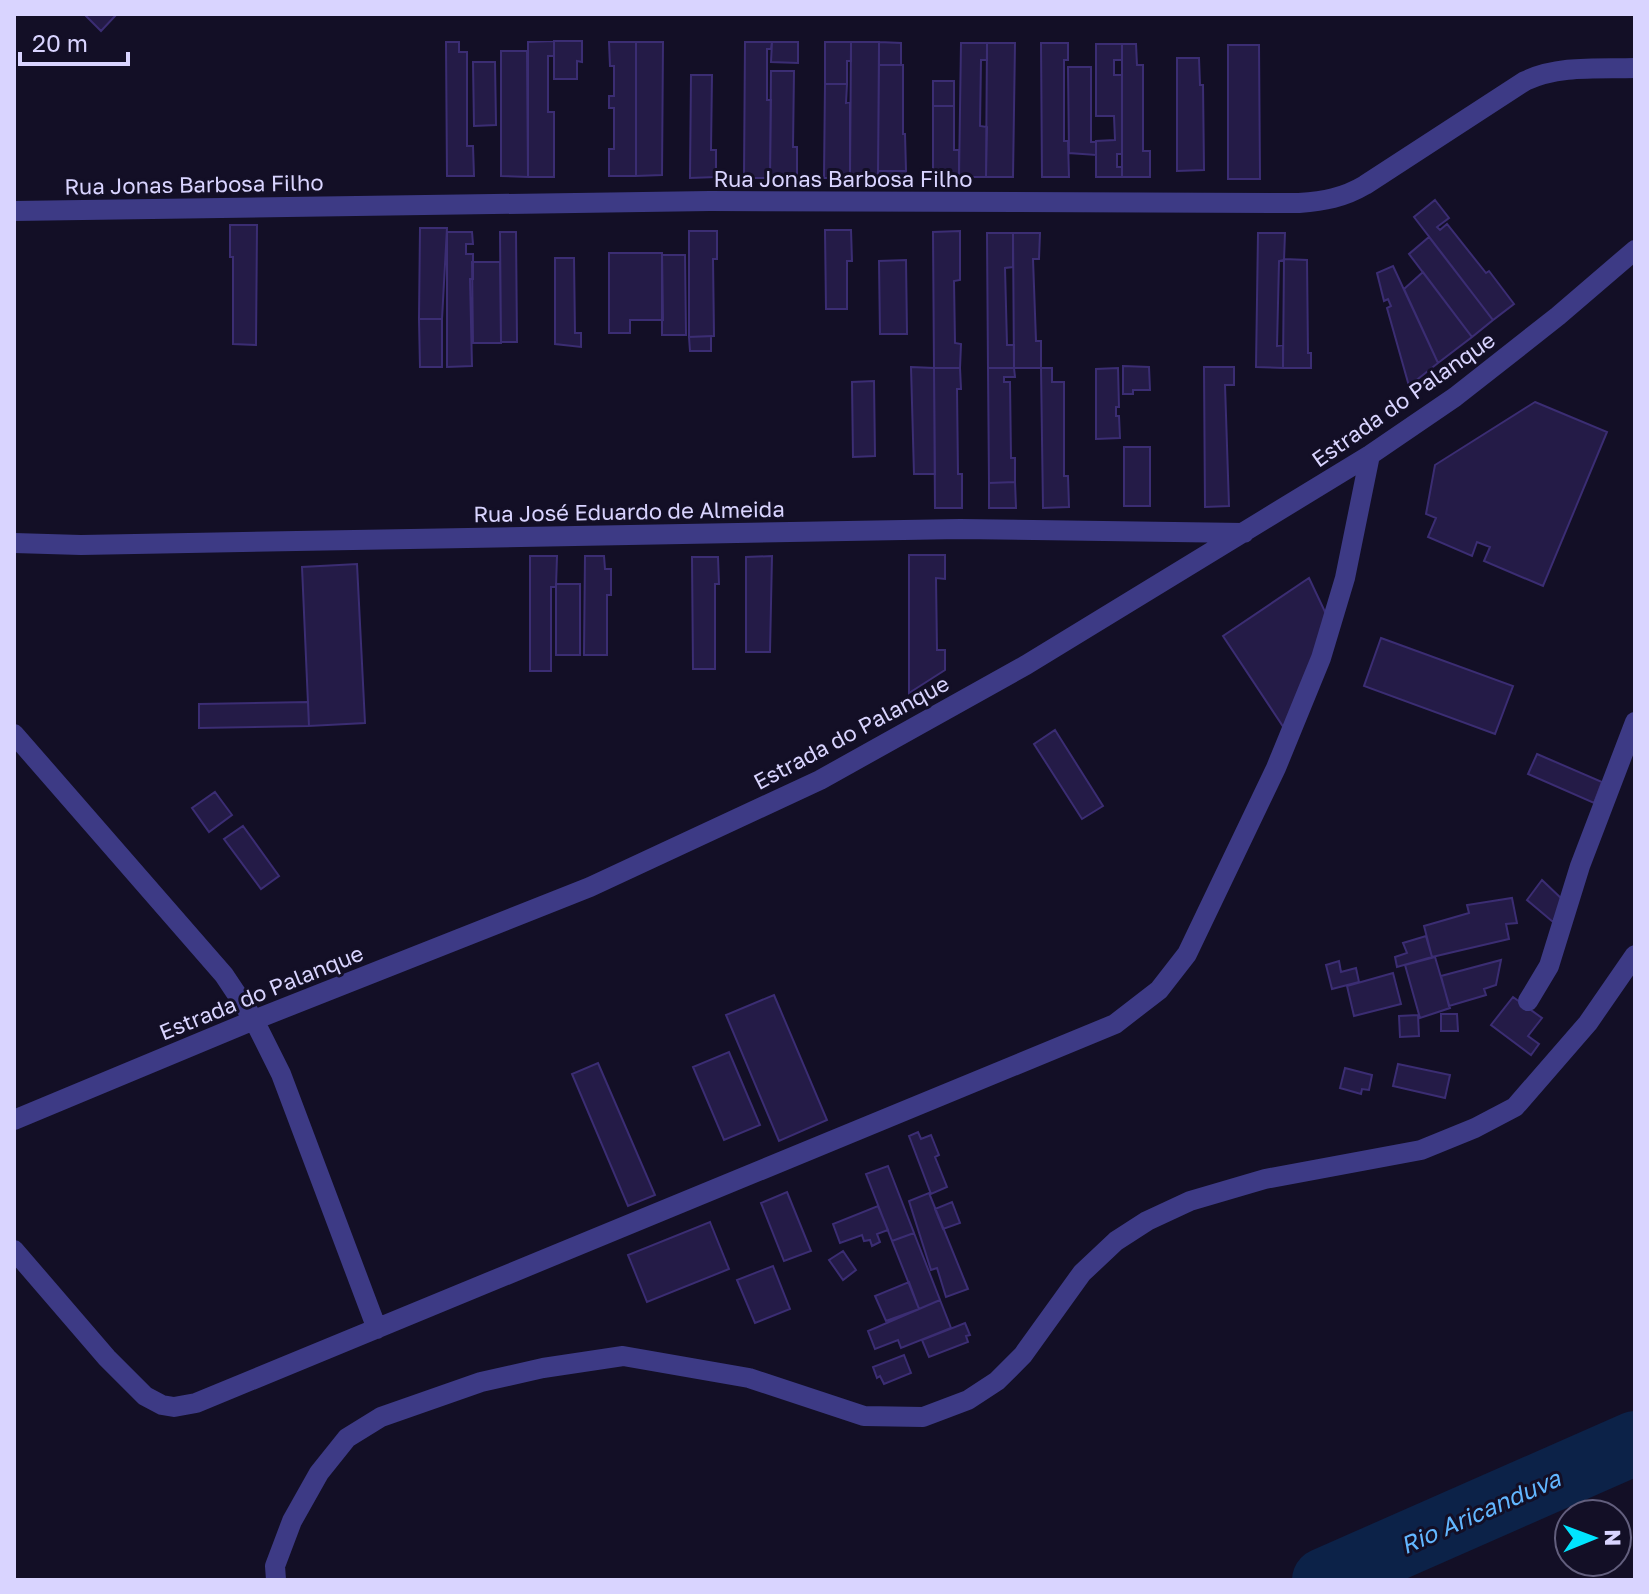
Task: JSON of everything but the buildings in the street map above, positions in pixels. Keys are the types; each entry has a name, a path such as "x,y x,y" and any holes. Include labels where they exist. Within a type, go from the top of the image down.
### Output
{"street":[{"name":"Rua Jonas Barbosa Filho","path":"14,211 710,201 1327,201 1365,185 1541,73 1635,68"},
{"name":"Estrada do Palanque","path":"14,1120 254,1020 590,887 820,780 1026,665 1370,455 1455,397 1635,250"},
{"path":"14,1250 107,1358 145,1396 174,1407 196,1403 1115,1024 1159,990 1187,954 1276,768 1321,658 1345,578 1370,455"},
{"name":"Rua José Eduardo de Almeida","path":"14,543 113,544 960,529 1244,533"},
{"path":"1528,1001 1549,966 1580,866 1631,746 1635,722"},
{"path":"14,734 224,975 254,1020 281,1074 377,1329"},
{"path":"276,1580 275,1566 292,1521 319,1473 347,1438 381,1417 481,1382 543,1368 623,1356 749,1378 864,1416 923,1417 968,1400 997,1381 1023,1355 1082,1273 1116,1241 1147,1221 1190,1201 1265,1179 1421,1150 1475,1128 1515,1107 1588,1023 1635,955"}],"waterway":[{"name":"Rio Aricanduva","path":"1324,1580 1635,1443"}]}
